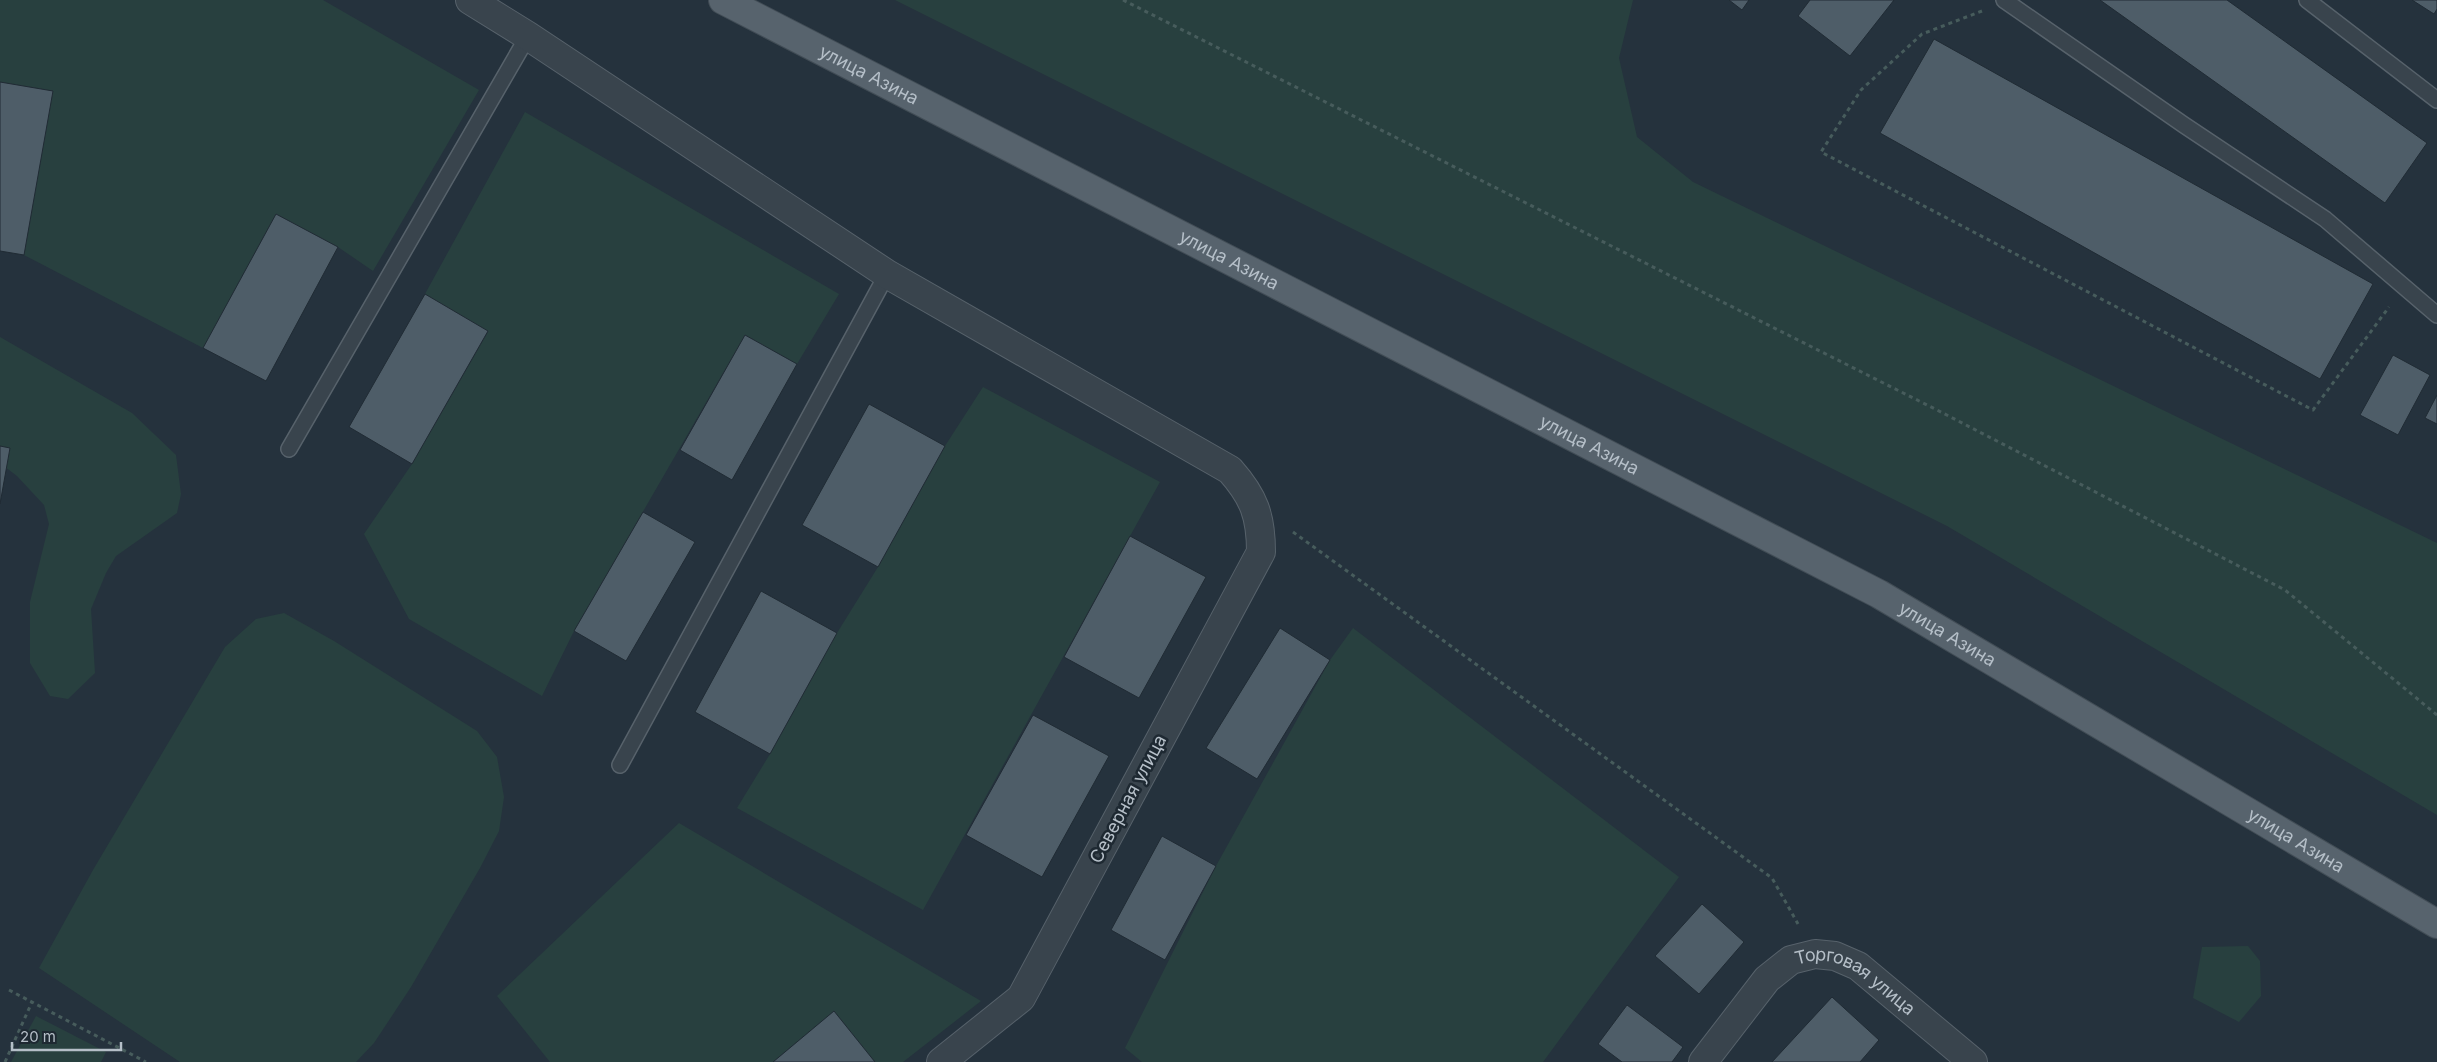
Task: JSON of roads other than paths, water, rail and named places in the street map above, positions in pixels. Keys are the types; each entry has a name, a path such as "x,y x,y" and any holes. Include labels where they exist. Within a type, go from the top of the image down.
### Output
{"main road":[{"name":"улица Азина","path":"723,0 1879,594 2437,924"}],"street":[{"name":"Северная улица","path":"470,0 528,36 887,274 1230,470 1245,487 1254,504 1261,527 1261,552 1021,998 941,1062"},
{"name":"Торговая улица","path":"1703,1062 1767,980 1791,960 1815,954 1835,956 1858,966 1973,1062"}],"lane":[{"path":"2307,0 2437,100"},
{"path":"2005,1 2184,125 2326,219 2437,315"},
{"path":"289,449 528,36"},
{"path":"620,765 887,274"}]}
